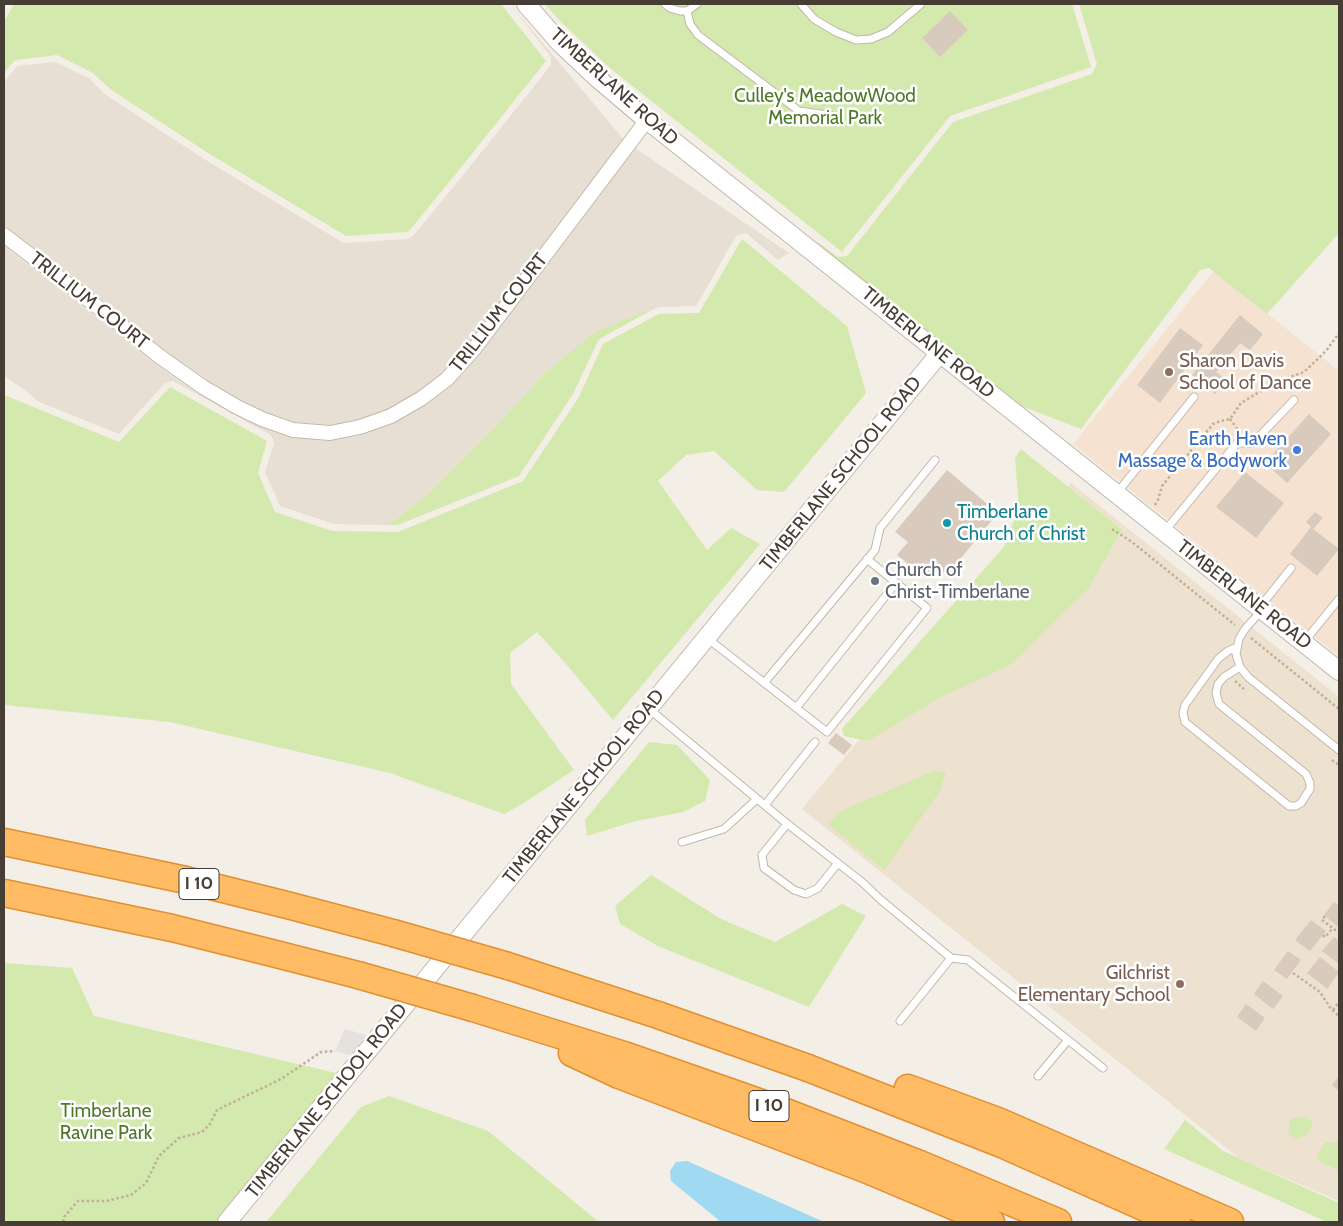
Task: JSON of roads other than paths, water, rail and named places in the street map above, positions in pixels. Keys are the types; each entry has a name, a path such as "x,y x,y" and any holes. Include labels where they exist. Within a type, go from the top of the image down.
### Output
{"highway":[{"name":"I 10","path":"4,842 186,880 287,905 446,948 608,998 758,1049 906,1105 1036,1159 1177,1222"},
{"name":"I 10","path":"4,892 172,928 272,952 473,1008 624,1055 773,1107 920,1164 1058,1222"},
{"path":"608,998 787,1047 932,1096 998,1121 1230,1222"},
{"path":"473,1008 619,1075 865,1169 991,1222"}],"street":[{"name":"TIMBERLANE ROAD","path":"526,4 560,43 596,77 647,120 1339,671"},
{"name":"TRILLIUM COURT","path":"4,235 159,356 212,392 262,419 293,430 330,433 360,427 391,416 422,398 447,379 474,349 647,120"},
{"name":"TIMBERLANE SCHOOL ROAD","path":"228,1222 940,353"}],"lane":[{"path":"665,4 670,8 680,11 687,11 697,4"},
{"path":"801,4 814,19 836,32 856,40 871,39 888,32 921,4"},
{"path":"687,11 690,24 698,35 799,111 835,116"},
{"path":"1116,493 1194,397"},
{"path":"1164,532 1237,443 1252,443 1294,400"},
{"path":"764,683 874,550 880,528 935,460"},
{"path":"707,638 827,732 926,608 867,559"},
{"path":"1290,568 1243,632 1239,639 1236,654 1240,667 1248,677 1339,750"},
{"path":"796,708 896,583"},
{"path":"1304,643 1339,600"},
{"path":"1237,647 1218,659 1185,705 1183,713 1185,722 1289,806 1296,806 1301,803 1310,789 1310,783 1306,774 1219,704 1216,693 1218,684 1224,676 1240,667"},
{"path":"649,708 787,824 862,882 880,900 950,958 968,960 1103,1068"},
{"path":"764,805 814,742"},
{"path":"682,842 724,830 757,799"},
{"path":"787,824 762,855 764,868 794,890 806,894 818,888 838,863"},
{"path":"900,1021 950,958"},
{"path":"1038,1076 1068,1040"}],"water":[{"path":"687,1161 824,1222 721,1222 671,1181 670,1171 676,1162"}],"place":[{"name":"Sharon Davis School of Dance","path":"1169,372"},
{"name":"Earth Haven Massage & Bodywork","path":"1297,450"},
{"name":"Timberlane Church of Christ","path":"947,523"},
{"name":"Church of Christ-Timberlane","path":"875,581"},
{"name":"Gilchrist Elementary School","path":"1180,984"}],"park label":[{"name":"Culley's MeadowWood Memorial Park","path":"825,107"},
{"name":"Timberlane Ravine Park","path":"106,1122"}]}
